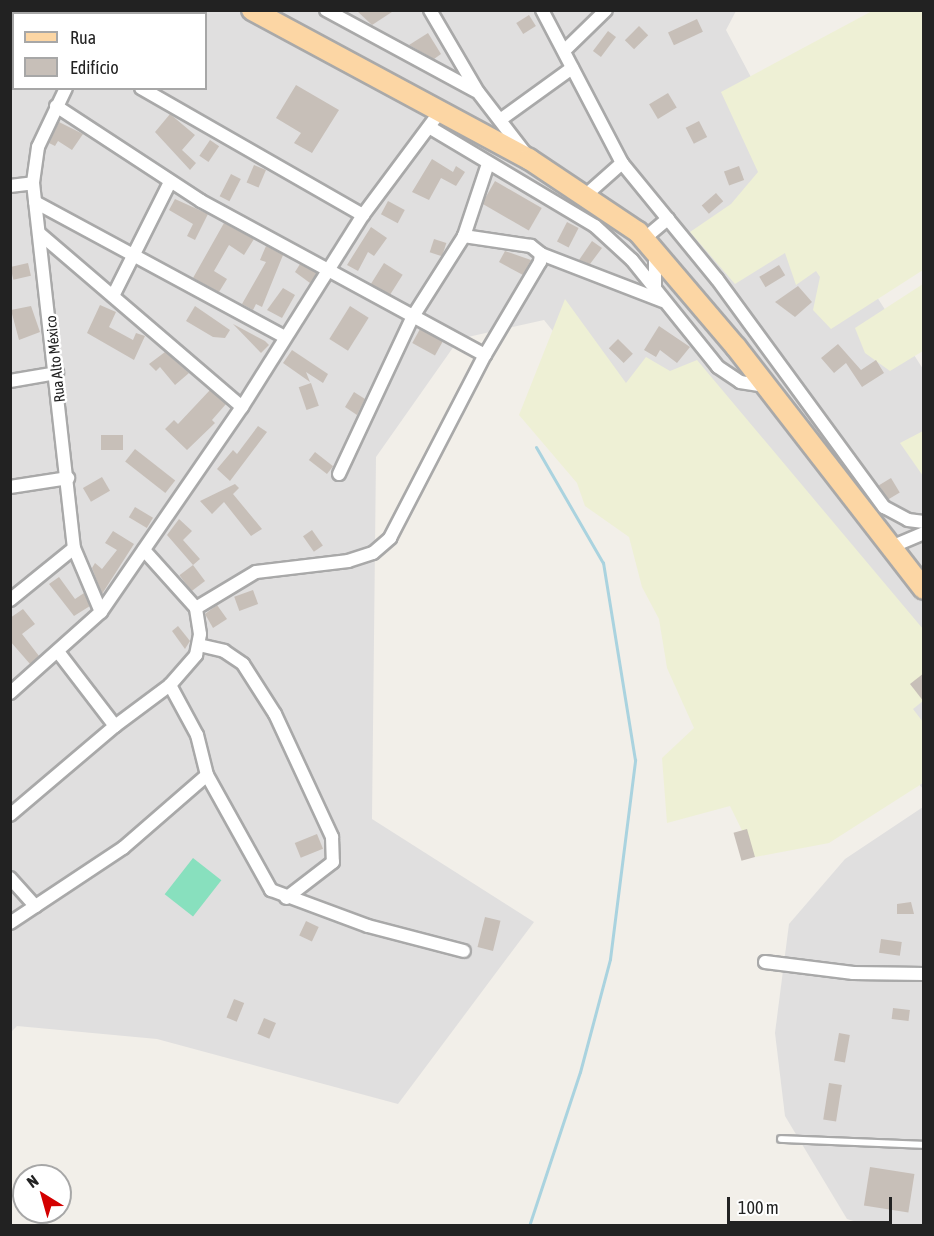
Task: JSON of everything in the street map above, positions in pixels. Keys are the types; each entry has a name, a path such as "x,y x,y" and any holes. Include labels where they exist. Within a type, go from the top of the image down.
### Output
{"main road":[{"path":"252,10 434,120 529,159 587,194 650,245 747,362 924,590"}],"street":[{"path":"326,10 478,92"},
{"path":"430,10 478,92 529,159"},
{"path":"542,10 565,50 572,68 622,163 766,347 887,511 924,523 918,534 891,547"},
{"path":"565,50 606,10"},
{"path":"500,120 572,68"},
{"name":"Rua Alto México","path":"65,90 38,147 33,183 57,373 75,548 101,612"},
{"path":"144,90 363,215"},
{"path":"56,106 170,182 412,318 485,355"},
{"path":"10,693 59,653 101,612 242,406 285,337 331,271 363,215 434,120 488,164 595,226 632,260 659,296 728,375 766,386"},
{"path":"587,194 622,163"},
{"path":"339,474 412,318 464,236 488,164"},
{"path":"113,296 130,255 170,182"},
{"path":"10,186 33,183"},
{"path":"35,202 285,337"},
{"path":"659,296 650,245 668,219"},
{"path":"39,234 242,406"},
{"path":"464,236 519,243 541,254 659,296"},
{"path":"196,608 256,572 348,561 382,547 408,508 485,355 537,270 541,254"},
{"path":"747,362 766,347"},
{"path":"10,381 57,373"},
{"path":"794,423 813,411"},
{"path":"10,487 68,478"},
{"path":"10,600 75,548"},
{"path":"10,815 115,726 170,685 199,645 196,608 144,550"},
{"path":"199,645 224,651 243,663 275,714 332,837 333,862 286,898"},
{"path":"59,653 115,726"},
{"path":"170,685 197,735 207,775 252,862 271,890 286,898 368,926 464,951"},
{"path":"10,923 123,848 207,775"},
{"path":"10,878 35,906"},
{"path":"765,962 870,975 924,974"}],"lane":[{"path":"781,1139 924,1145"}],"shaded area":[{"path":"11,11 736,11 726,30 822,211 923,369 923,789 544,320 459,339 376,457 372,819 534,922 398,1104 157,1039 17,1026 11,1032"},
{"path":"923,807 923,1225 867,1225 847,1219 785,1116 775,1033 789,924 845,859"}],"green space":[{"path":"874,10 923,11 923,270 831,329 813,310 820,277 816,271 796,285 785,253 735,284 690,232 731,204 758,172 721,92"},
{"path":"923,284 923,351 890,371 865,353 855,328"},
{"path":"565,299 626,383 646,357 670,371 697,360 923,629 923,701 913,709 923,722 923,783 829,843 755,857 730,806 667,823 662,758 694,728 667,668 659,619 642,587 629,537 585,506 577,483 519,415"},
{"path":"923,431 923,476 900,443"},
{"path":"193,858 221,880 193,916 165,894"}],"building":[{"path":"356,10 395,10 372,25"},
{"path":"529,15 536,26 523,34 516,23"},
{"path":"697,19 703,32 674,45 668,33"},
{"path":"639,26 648,35 634,49 625,40"},
{"path":"608,31 616,37 601,57 593,51"},
{"path":"428,33 441,54 434,59 409,45"},
{"path":"296,85 339,110 312,153 294,143 301,133 276,118"},
{"path":"668,93 677,108 658,119 649,104"},
{"path":"170,114 195,135 182,150 196,163 190,170 155,132"},
{"path":"699,121 707,137 694,144 686,128"},
{"path":"59,122 83,134 72,150 58,141 55,146 49,143"},
{"path":"210,140 219,146 208,162 199,156"},
{"path":"432,159 453,172 456,166 465,172 456,186 441,178 429,200 412,192"},
{"path":"254,165 266,170 259,188 247,182"},
{"path":"739,166 744,180 729,186 724,171"},
{"path":"231,174 241,179 229,201 220,196"},
{"path":"495,181 542,208 529,231 482,204"},
{"path":"716,193 723,201 709,214 702,205"},
{"path":"175,199 208,214 195,240 187,236 193,224 169,210"},
{"path":"388,201 405,210 398,223 381,214"},
{"path":"567,222 579,228 569,248 557,242"},
{"path":"224,223 254,239 244,255 229,245 214,271 227,279 219,292 193,278"},
{"path":"371,227 387,238 374,256 368,252 358,271 347,265"},
{"path":"434,239 446,243 442,256 430,252"},
{"path":"592,241 602,248 590,264 579,260"},
{"path":"266,246 283,255 262,307 256,304 253,310 242,304 266,262 260,260"},
{"path":"505,251 531,260 523,275 499,262"},
{"path":"28,263 31,276 13,280 10,267"},
{"path":"384,263 403,275 389,296 371,284"},
{"path":"300,264 317,273 310,283 295,272"},
{"path":"779,265 785,275 765,287 759,277"},
{"path":"798,286 812,302 795,317 775,302"},
{"path":"283,288 295,295 282,318 267,310"},
{"path":"100,305 116,312 109,327 133,340 136,333 145,336 134,360 87,333"},
{"path":"31,306 40,332 19,340 11,310"},
{"path":"195,306 230,330 225,338 213,337 186,321"},
{"path":"350,306 369,318 348,351 329,339"},
{"path":"233,324 265,341 269,345 261,353"},
{"path":"659,326 690,347 677,363 660,350 656,357 644,350"},
{"path":"420,329 443,342 435,356 412,343"},
{"path":"618,339 633,354 624,363 609,348"},
{"path":"838,344 861,370 876,360 884,373 862,387 846,363 834,373 821,358"},
{"path":"292,350 328,374 323,383 306,372 310,382 283,363"},
{"path":"165,352 189,373 175,385 160,367 156,371 149,364"},
{"path":"311,383 319,406 307,410 299,387"},
{"path":"210,390 226,404 212,420 215,423 187,450 165,429 174,420 178,424"},
{"path":"354,392 365,399 357,415 345,407"},
{"path":"258,426 267,432 230,481 217,469 233,450 237,454"},
{"path":"101,435 123,435 123,450 101,450"},
{"path":"135,449 175,480 165,493 125,462"},
{"path":"315,452 333,466 327,474 309,460"},
{"path":"102,477 110,491 91,502 83,488"},
{"path":"891,478 900,493 888,500 879,485"},
{"path":"235,484 239,488 233,494 262,529 251,536 224,502 212,514 200,501"},
{"path":"135,507 153,518 147,528 129,517"},
{"path":"179,519 192,531 183,540 200,559 193,565 167,535"},
{"path":"312,530 323,546 314,552 303,536"},
{"path":"113,531 134,544 102,594 92,568 95,563 102,569 117,550 105,543"},
{"path":"193,565 205,581 191,591 179,575"},
{"path":"59,577 75,599 84,593 90,606 74,616 49,584"},
{"path":"253,590 258,604 239,611 234,597"},
{"path":"217,605 227,619 213,628 205,614"},
{"path":"23,609 35,624 22,634 39,656 30,664 10,641 10,618"},
{"path":"178,626 190,641 185,649 172,631"},
{"path":"924,673 924,702 910,684"},
{"path":"747,829 755,857 742,861 734,833"},
{"path":"317,834 323,849 301,858 295,843"},
{"path":"911,902 914,914 897,914 897,904"},
{"path":"485,917 501,921 493,951 478,947"},
{"path":"306,921 319,927 312,941 299,936"},
{"path":"881,939 902,942 900,956 879,953"},
{"path":"234,999 244,1003 237,1022 227,1018"},
{"path":"893,1008 910,1010 909,1021 892,1019"},
{"path":"264,1018 276,1023 269,1039 257,1034"},
{"path":"839,1033 850,1035 845,1062 834,1061"},
{"path":"829,1083 842,1085 836,1122 823,1120"},
{"path":"870,1167 914,1174 908,1213 864,1206"}],"waterway":[{"path":"529,1226 580,1072 610,959 635,760 603,563 536,447"}]}
